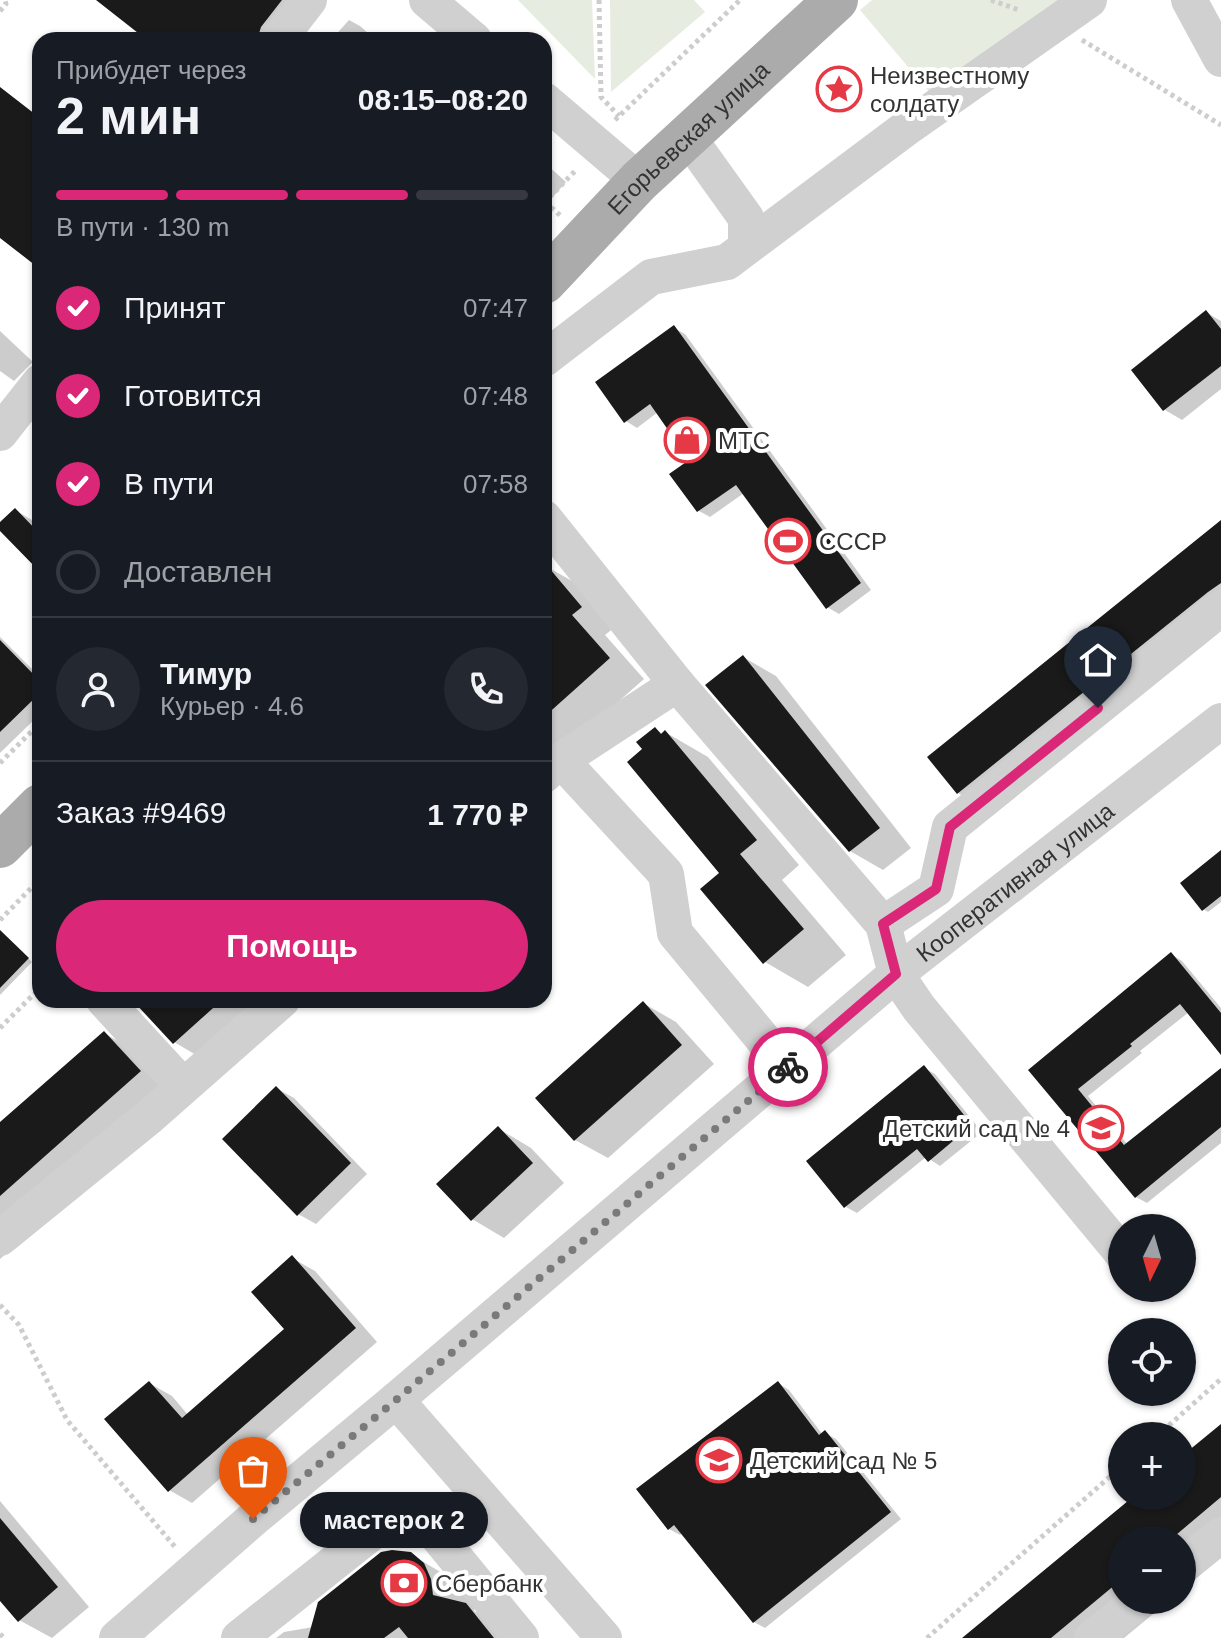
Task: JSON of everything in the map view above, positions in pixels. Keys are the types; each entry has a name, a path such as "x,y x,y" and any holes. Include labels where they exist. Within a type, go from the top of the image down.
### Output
{"main road":[{"name":"Егорьевская улица","path":"552,273 639,181 836,0"},
{"path":"0,846 32,814"}],"street":[{"path":"284,32 309,0"},
{"path":"427,0 465,32"},
{"path":"552,353 651,277 727,262 905,129 1089,0"},
{"path":"1189,0 1221,59"},
{"path":"552,107 639,181"},
{"path":"688,137 746,218 746,247"},
{"path":"0,433 32,392"},
{"path":"552,528 677,684 883,924 896,974 919,1008 1108,1236"},
{"path":"883,924 936,889 950,827 1221,608"},
{"path":"677,684 553,768 666,874 675,933 787,1068"},
{"name":"Кооперативная улица","path":"117,1638 896,974 1221,721"},
{"path":"936,889 962,921"},
{"path":"111,1008 183,1086"},
{"path":"0,1238 149,1117 271,1008"},
{"path":"396,1400 604,1638"},
{"path":"239,1638 393,1516 426,1522 521,1638"},
{"path":"1196,1555 1221,1535"},
{"path":"1092,1638 1122,1614"}],"path":[{"path":"0,11 6,4 5,0"},
{"path":"599,0 601,97 619,116"},
{"path":"552,195 599,146 611,124 740,0"},
{"path":"991,0 1055,24 1221,125"},
{"path":"0,763 32,731"},
{"path":"0,920 32,887"},
{"path":"0,1028 32,996"},
{"path":"0,1305 19,1325 67,1420 195,1570"},
{"path":"1173,1422 1221,1379"},
{"path":"927,1638 1108,1478"}],"shaded area":[{"path":"518,0 592,0 595,79 552,32"},
{"path":"610,0 694,0 705,12 611,92"},
{"path":"872,0 1073,0 936,100 860,10"}],"building":[{"path":"96,0 282,0 259,32 137,32"},
{"path":"0,87 32,112 32,263 0,238"},
{"path":"1206,310 1221,329 1221,366 1163,411 1131,370"},
{"path":"674,325 861,583 826,609 736,485 697,512 669,474 689,460 650,404 624,423 595,382"},
{"path":"15,508 32,526 32,564 0,531 0,522"},
{"path":"1221,520 1221,583 957,794 927,757"},
{"path":"552,571 582,607 572,615 610,658 552,710"},
{"path":"0,640 32,673 32,701 0,732"},
{"path":"743,655 880,828 849,852 705,685"},
{"path":"655,727 661,734 665,730 757,840 740,854 804,929 763,964 700,889 719,873 627,762 642,749 636,742"},
{"path":"1221,850 1221,896 1202,911 1180,883"},
{"path":"0,930 29,958 0,988"},
{"path":"1171,952 1221,1013 1221,1055 1180,1004 1078,1089 1124,1145 1221,1068 1221,1127 1135,1198 1028,1070"},
{"path":"643,1001 682,1045 574,1141 535,1098"},
{"path":"140,1008 213,1008 173,1044"},
{"path":"104,1031 141,1071 0,1196 0,1122"},
{"path":"924,1065 972,1125 928,1162 917,1149 844,1208 806,1161"},
{"path":"276,1086 351,1163 297,1216 222,1139"},
{"path":"498,1126 533,1163 471,1221 436,1184"},
{"path":"292,1255 356,1328 168,1492 104,1419 149,1381 182,1418 284,1329 251,1292"},
{"path":"778,1381 819,1435 825,1430 891,1512 753,1623 674,1525 668,1530 636,1489"},
{"path":"1221,1424 1221,1497 1187,1526 1108,1526 1108,1591 1051,1638 962,1638 1117,1510 1196,1510 1196,1445"},
{"path":"0,1518 58,1587 18,1622 0,1601"},
{"path":"381,1552 411,1552 424,1563 431,1579 433,1595 466,1603 494,1638 408,1638 399,1627 384,1638 308,1638 318,1602"}],"way so far":[{"path":"253,1519 788,1067"}],"place":[{"name":"Неизвестному солдату","path":"839,89"},
{"name":"МТС","path":"687,440"},
{"name":"СССР","path":"788,541"},
{"name":"Детский сад № 4","path":"1101,1128"},
{"name":"Детский сад № 5","path":"719,1460"},
{"name":"мастерок 2","path":"253,1519"},
{"name":"Сбербанк","path":"404,1583"}],"route":[{"path":"788,1067 896,974 883,924 936,889 950,827 1098,708"}]}
